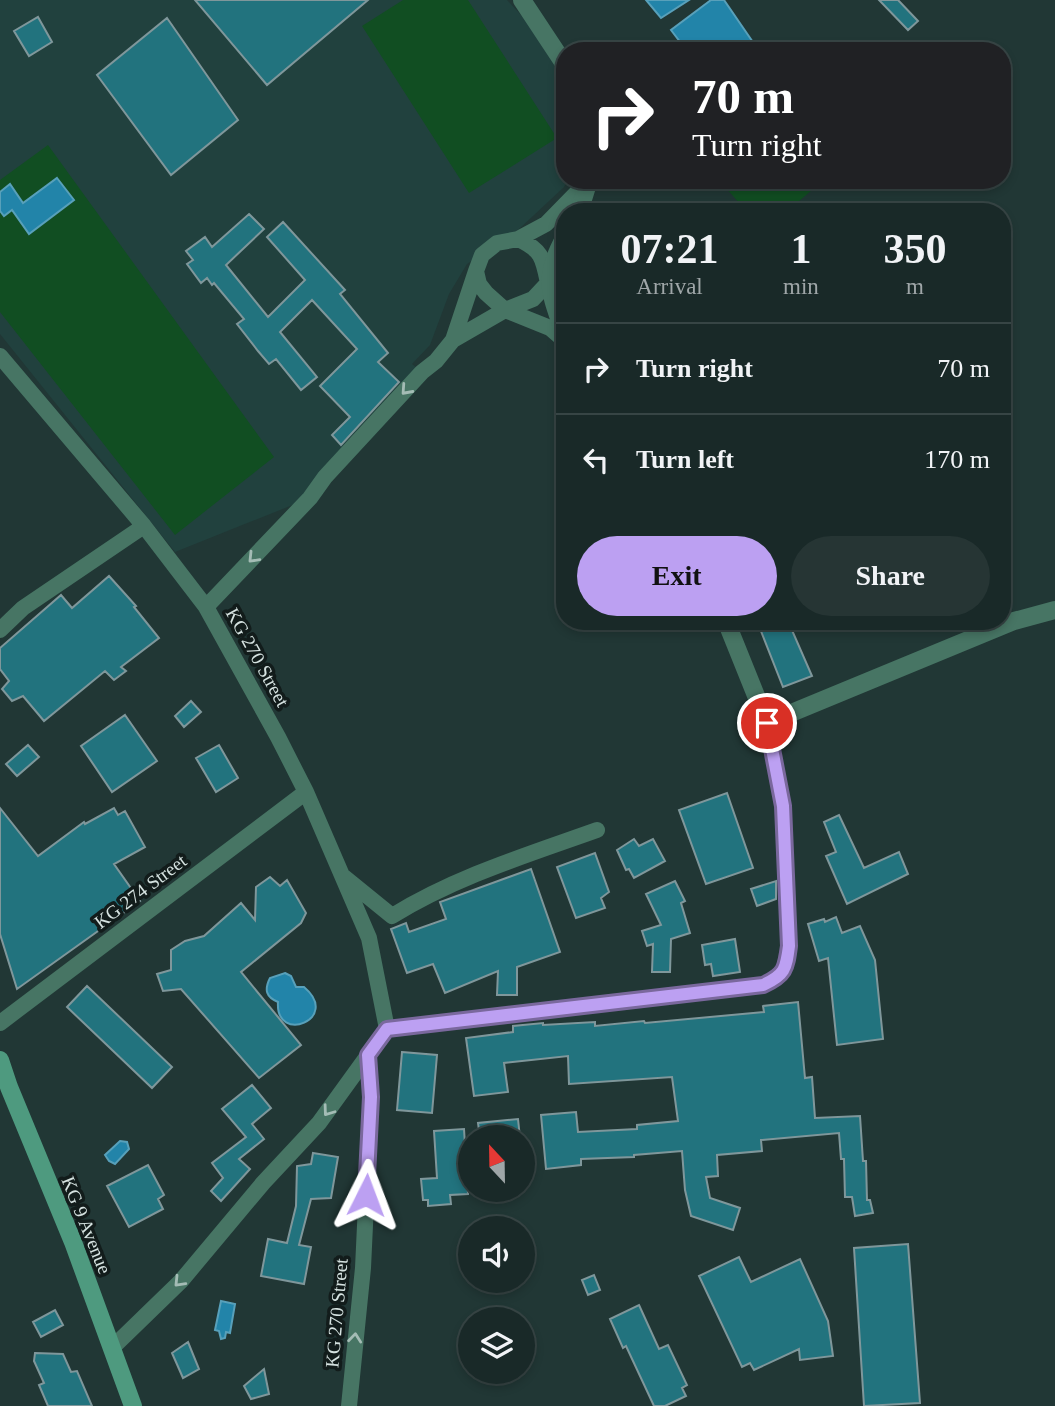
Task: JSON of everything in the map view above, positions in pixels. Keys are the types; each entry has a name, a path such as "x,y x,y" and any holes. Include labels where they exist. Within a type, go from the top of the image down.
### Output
{"main road":[{"name":"KG 9 Avenue","path":"0,1060 113,1347 132,1406"}],"street":[{"path":"522,0 556,51"},
{"path":"567,203 580,189"},
{"path":"206,607 310,498 325,477 453,340 482,255 498,243 518,239 546,224 556,214"},
{"path":"518,239 534,247 544,262 556,309"},
{"path":"453,340 505,310 533,299 548,283 556,255"},
{"path":"476,271 479,284 505,310 556,332"},
{"name":"KG 270 Street","path":"0,356 144,526 206,607 306,792 342,875 369,938 387,1029"},
{"path":"0,630 23,608 144,526"},
{"path":"1011,622 1055,610"},
{"path":"113,1347 181,1281 263,1183 319,1123 387,1029 763,985 778,978 787,967 789,946 783,806 767,723 730,630"},
{"path":"767,723 992,630"},
{"name":"KG 274 Street","path":"0,1023 306,792"},
{"path":"342,875 392,916 426,895 463,879 597,830"},
{"name":"KG 270 Street","path":"352,1403 363,1268 371,1097 368,1055"}],"shaded area":[{"path":"0,0 507,0 537,32 556,62 556,189 562,189 519,229 467,264 449,294 430,345 412,364 422,372 310,498 175,552 0,334"}],"green space":[{"path":"403,0 468,0 556,139 469,193 362,26"},
{"path":"48,145 274,457 175,535 0,312 0,180"},
{"path":"727,189 813,189 797,203 739,203"}],"water":[{"path":"646,0 689,0 661,18"},
{"path":"711,0 724,0 753,42 680,42 671,30"},
{"path":"57,178 74,200 29,234 12,210 4,216 0,211 0,192 10,184 23,203"},
{"path":"285,973 291,976 296,987 304,987 314,999 316,1009 312,1017 304,1023 295,1025 286,1022 280,1015 278,1002 267,993 270,978"},
{"path":"120,1141 127,1142 129,1149 115,1164 105,1155"},
{"path":"221,1301 235,1304 230,1333 226,1332 225,1338 221,1339 219,1331 215,1330"}],"building":[{"path":"195,0 368,0 267,85"},
{"path":"879,0 898,0 918,21 908,30"},
{"path":"38,17 52,42 29,56 14,31"},
{"path":"167,18 238,120 171,175 97,75"},
{"path":"249,214 264,229 226,265 268,317 305,280 267,237 283,222 345,290 340,294 388,353 378,362 399,382 341,445 332,435 350,417 320,386 357,349 312,300 280,332 317,377 301,390 276,359 269,364 258,351 237,324 244,319 214,283 212,285 207,278 201,283 187,264 193,260 186,251 205,237 212,247"},
{"path":"109,576 136,606 134,607 159,638 121,667 126,671 114,680 105,671 44,721 23,696 12,701 2,689 9,681 0,669 0,648 61,595 72,608"},
{"path":"761,630 792,630 812,676 783,687"},
{"path":"191,701 201,712 184,727 175,716"},
{"path":"125,715 157,761 112,792 81,746"},
{"path":"28,745 39,757 17,776 6,764"},
{"path":"219,745 238,778 216,792 196,758"},
{"path":"727,793 753,868 706,884 679,810"},
{"path":"0,808 38,856 84,822 85,824 114,808 118,815 125,811 145,847 114,864 140,901 17,989 0,934"},
{"path":"839,815 864,868 899,852 908,874 847,904 826,856 836,852 824,822"},
{"path":"634,839 639,846 653,839 665,861 634,878 629,869 626,870 617,850"},
{"path":"595,853 609,892 601,898 605,908 576,918 557,867"},
{"path":"531,869 560,952 517,967 517,995 497,995 498,971 445,993 433,964 407,973 391,929 406,923 409,932 446,919 440,902"},
{"path":"270,877 280,886 287,880 306,913 301,923 241,972 301,1045 259,1078 181,989 163,991 157,974 171,970 171,950 185,941 204,936 241,903 255,920 256,887"},
{"path":"675,881 685,901 681,903 690,933 671,939 670,972 652,972 653,944 647,946 642,931 661,925 646,894"},
{"path":"776,881 776,899 757,906 751,889"},
{"path":"836,917 842,933 860,926 875,960 883,1039 837,1045 828,958 819,961 808,924 824,919 825,922"},
{"path":"735,939 740,972 713,976 711,964 705,965 702,945"},
{"path":"87,986 172,1067 152,1088 67,1007"},
{"path":"798,1002 805,1078 812,1077 815,1118 860,1116 863,1161 866,1161 867,1200 870,1200 873,1213 855,1216 852,1197 845,1197 844,1159 841,1159 839,1133 761,1140 762,1151 717,1155 718,1176 706,1177 710,1198 740,1208 733,1230 691,1216 685,1190 682,1151 634,1157 581,1159 581,1165 546,1169 541,1115 576,1112 578,1132 637,1129 637,1125 678,1121 672,1077 569,1084 568,1056 504,1063 508,1092 474,1096 466,1038 513,1032 513,1026 543,1023 595,1022 595,1026 645,1023 764,1012 763,1006"},
{"path":"402,1052 437,1055 432,1113 397,1110"},
{"path":"252,1085 271,1108 252,1124 264,1139 239,1159 250,1169 221,1201 211,1191 223,1178 212,1163 246,1137 222,1109"},
{"path":"518,1119 519,1125 478,1125"},
{"path":"458,1129 458,1195 450,1195 451,1204 428,1206 428,1200 423,1200 421,1179 437,1178 434,1131"},
{"path":"313,1153 338,1157 331,1198 311,1199 299,1245 311,1247 304,1284 261,1276 268,1239 287,1243 296,1206 297,1166 311,1164"},
{"path":"148,1165 164,1195 158,1199 163,1209 129,1227 107,1186"},
{"path":"908,1244 920,1403 864,1406 854,1248"},
{"path":"739,1257 751,1282 800,1259 828,1321 833,1356 800,1360 799,1349 754,1370 750,1363 742,1367 699,1276"},
{"path":"594,1275 600,1290 588,1295 582,1280"},
{"path":"639,1305 659,1349 668,1345 687,1385 682,1388 686,1396 665,1406 654,1406 610,1319"},
{"path":"55,1310 63,1325 41,1337 33,1322"},
{"path":"188,1342 199,1369 183,1378 172,1353"},
{"path":"35,1353 63,1354 71,1372 77,1371 92,1406 48,1406 39,1385 44,1383 34,1361"},
{"path":"264,1369 269,1394 251,1399 244,1386"}],"route":[{"path":"366,1195 371,1097 368,1055 387,1029 763,985 778,978 787,967 789,946 783,806 767,723"}]}
